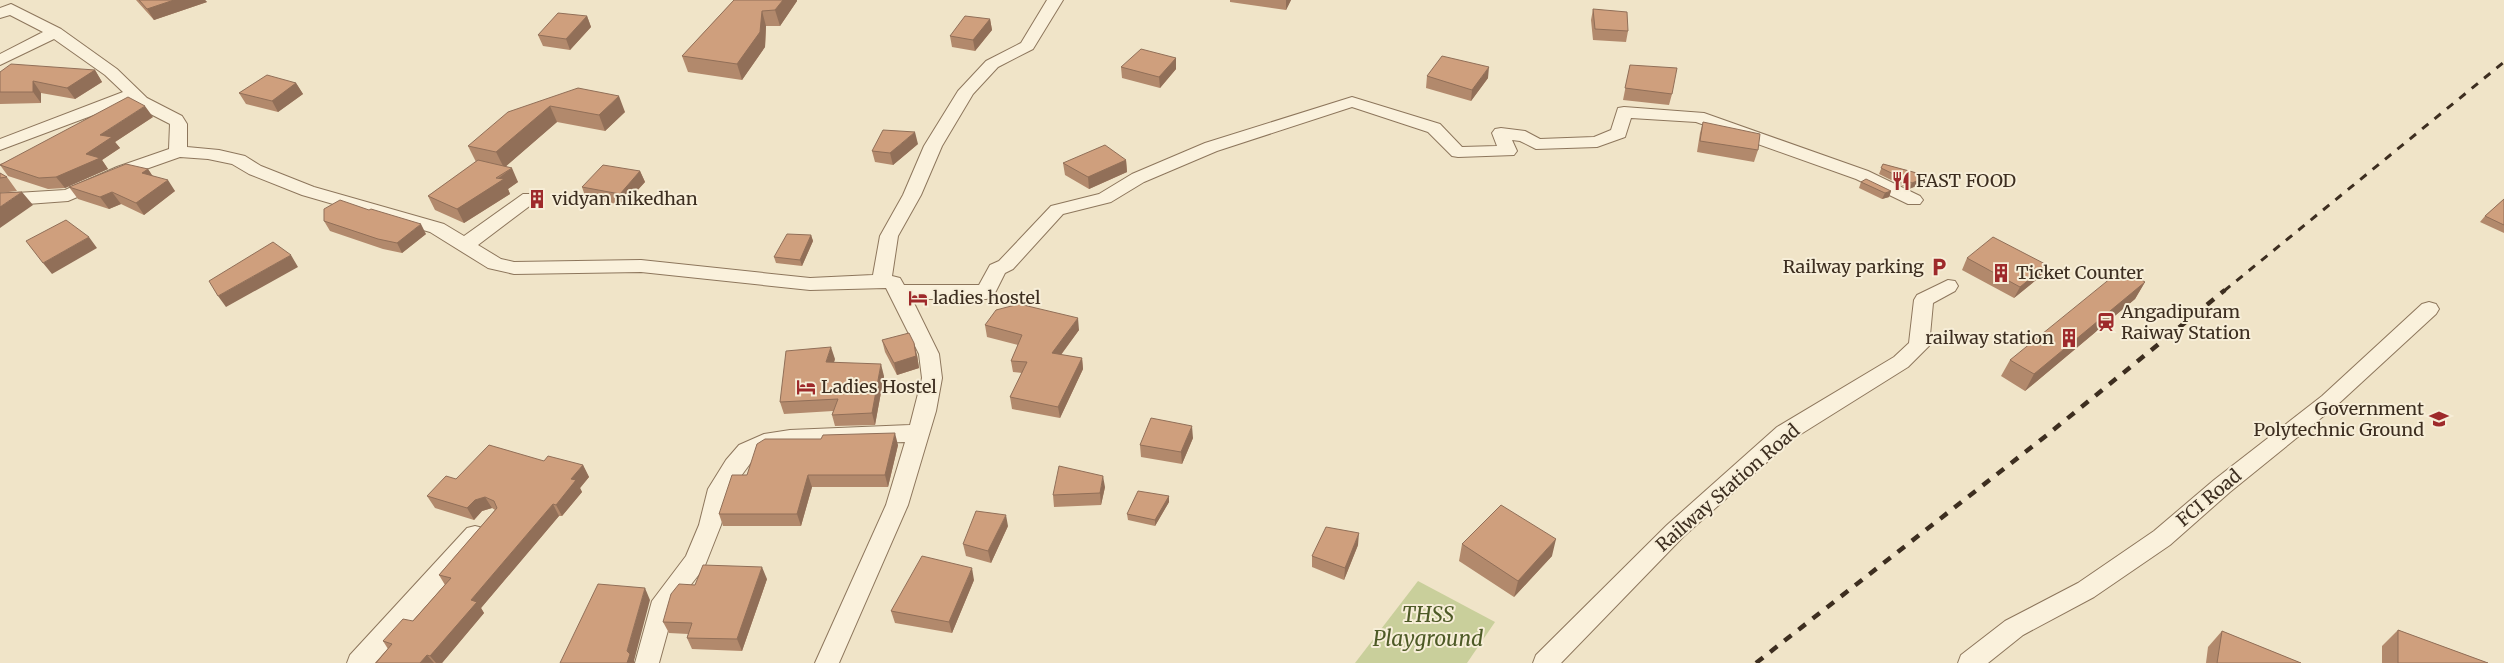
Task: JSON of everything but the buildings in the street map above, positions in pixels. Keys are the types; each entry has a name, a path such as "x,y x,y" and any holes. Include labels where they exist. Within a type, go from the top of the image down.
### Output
{"street":[{"path":"827,663 896,505 925,410 932,378 929,354 910,312 890,286 889,236 912,194 933,146 966,91 992,64 1027,46 1040,27 1048,8 1055,0"},
{"path":"0,13 11,10 55,32 111,72 141,102 176,120 179,124 178,152"},
{"path":"0,60 55,32"},
{"path":"0,145 134,94"},
{"path":"0,200 68,195 88,189 122,171 178,152 219,155 248,164 255,170 308,192 437,228 495,264 514,268 641,266 810,284 849,284 986,292 997,269 1006,265 1057,210 1105,198 1138,178 1211,147 1352,102 1434,128 1458,152 1508,151 1501,133 1525,136 1536,144 1598,142 1619,133 1624,112 1698,117 1862,175 1914,200"},
{"path":"466,246 528,198"},
{"name":"Railway Station Road","path":"1545,663 1675,531 1785,434 1901,362 1919,346 1921,313 1924,300 1948,286"},
{"name":"FCI Road","path":"1970,663 2014,628 2086,590 2162,538 2222,486 2329,401 2429,309"},
{"path":"647,663 664,601 696,561 710,526 719,489 747,451 764,442 790,438 918,433"},
{"path":"359,663 491,519"}],"green space":[{"name":"THSS Playground","path":"1418,581 1495,622 1467,663 1355,663"}],"railway":[{"path":"2224,291 2504,62"},
{"path":"1756,663 2047,435 2225,290"}],"place":[{"name":"FAST FOOD","path":"1901,181"},
{"name":"vidyan nikedhan","path":"537,199"},
{"name":"Railway parking","path":"1939,267"},
{"name":"Ticket Counter","path":"2001,273"},
{"name":"ladies hostel","path":"918,298"},
{"name":"Angadipuram Raiway Station","path":"2106,322"},
{"name":"railway station","path":"2069,338"},
{"name":"Ladies Hostel","path":"806,387"},
{"name":"Government Polytechnic Ground","path":"2439,419"}]}
